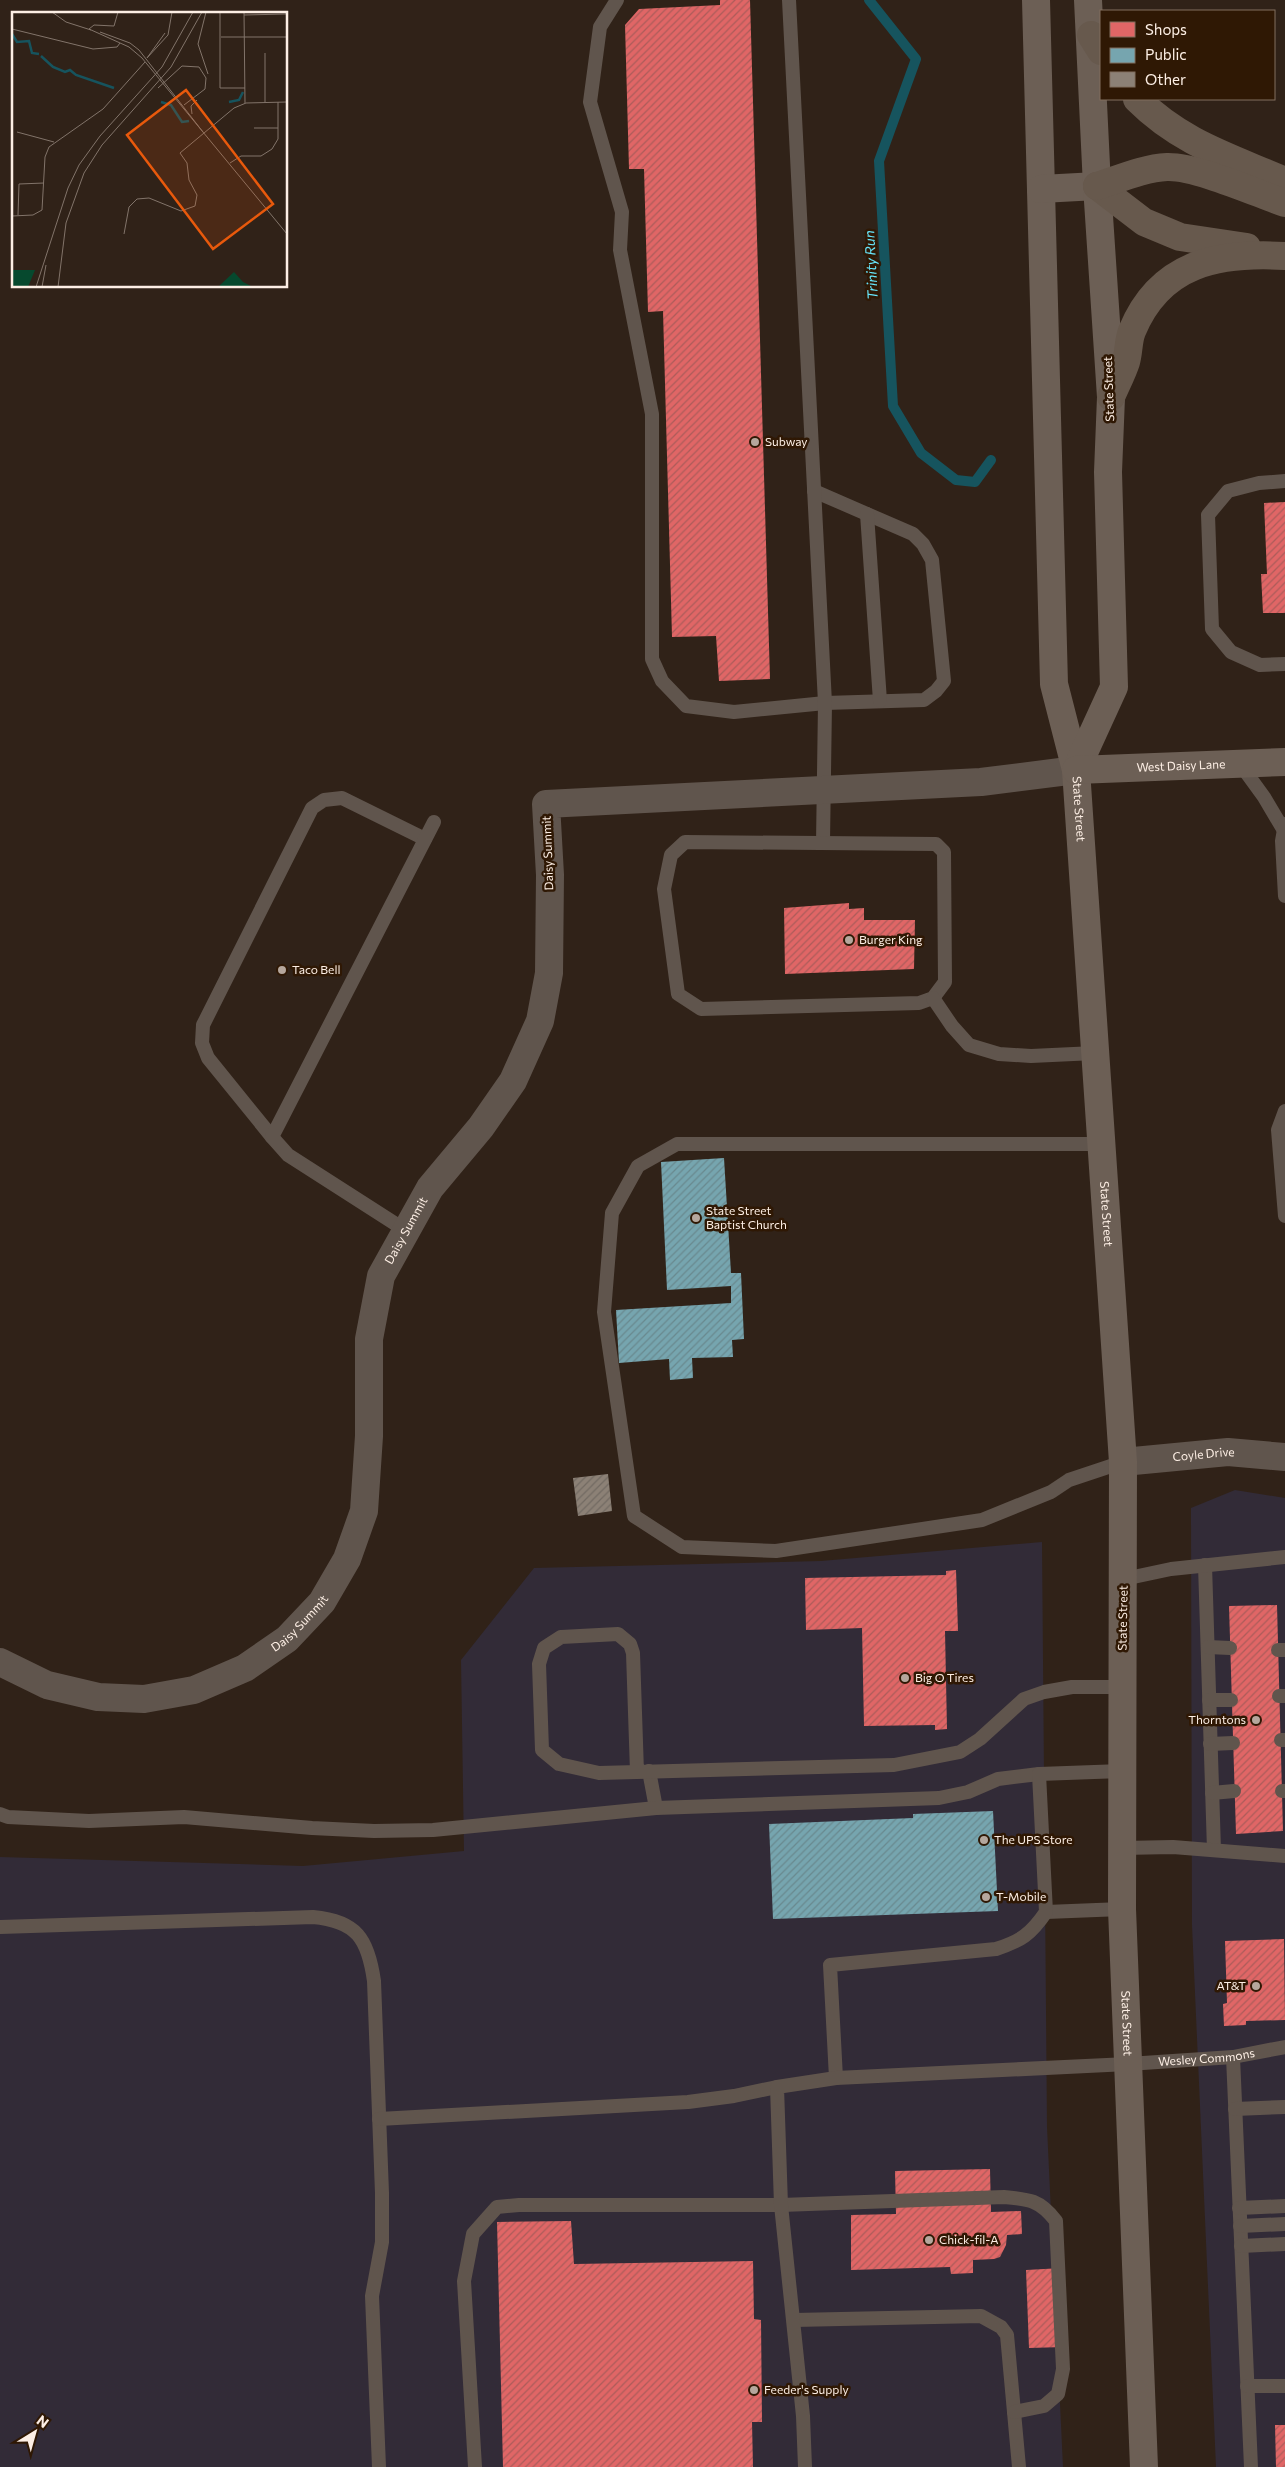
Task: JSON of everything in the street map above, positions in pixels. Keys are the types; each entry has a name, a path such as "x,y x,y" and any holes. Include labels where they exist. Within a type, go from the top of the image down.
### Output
{"highway":[{"path":"1138,100 1171,129 1202,147 1285,181"},
{"path":"1097,186 1132,175 1168,167 1203,174 1285,203"},
{"path":"1097,186 1144,222 1180,237 1285,255"},
{"path":"1111,397 1127,360 1131,333 1146,305 1165,284 1184,270 1230,256 1285,255"}],"main road":[{"name":"State Street","path":"1036,0 1054,684 1076,770 1123,1462 1122,1909 1144,2467"},
{"name":"State Street","path":"1076,770 1114,687 1108,472 1111,397 1097,186 1096,43 1088,0"},
{"path":"1041,189 1097,186"},
{"name":"West Daisy Lane","path":"1076,770 1285,762"}],"street":[{"path":"825,790 981,782 1076,770"},
{"name":"Daisy Summit","path":"0,1662 47,1685 98,1697 144,1699 194,1690 246,1668 287,1639 322,1602 347,1559 364,1511 369,1436 369,1339 381,1276 430,1188 482,1127 513,1081 540,1021 549,973 550,874 546,804 825,790"},
{"name":"Coyle Drive","path":"1123,1462 1228,1452 1285,1457"}],"lane":[{"path":"617,0 600,27 590,102 622,212 620,250 652,414 652,659 662,681 686,706 734,712 825,703 924,700 936,692 944,681 932,560 923,544 913,534 814,491"},
{"path":"790,0 825,703 823,843"},
{"path":"1285,481 1259,483 1228,491 1208,515 1212,629 1231,652 1260,665 1285,664"},
{"path":"867,514 880,701"},
{"path":"1240,764 1284,826 1285,896"},
{"path":"405,1230 288,1155 208,1058 202,1043 203,1026 312,808 324,800 342,798 425,839"},
{"path":"272,1137 434,822"},
{"path":"685,842 823,843 936,844 944,852 946,982 934,998 919,1003 701,1009 678,994 664,889 671,855 685,842"},
{"path":"934,998 952,1026 969,1045 999,1054 1031,1056 1095,1053"},
{"path":"1285,1112 1279,1122 1278,1130 1285,1216"},
{"path":"1101,1144 676,1144 638,1166 612,1213 604,1312 634,1516 682,1547 776,1551 982,1520 1051,1492 1069,1480 1123,1462"},
{"path":"1124,1579 1171,1569 1285,1556"},
{"path":"1205,1565 1214,1850"},
{"path":"656,1808 643,1772 633,1653 630,1644 618,1634 561,1637 544,1648 539,1664 542,1750 559,1764 599,1773 643,1772 894,1765 960,1752 980,1739 1024,1699 1044,1692 1072,1687 1122,1687"},
{"path":"1208,1647 1230,1648"},
{"path":"1209,1700 1231,1700"},
{"path":"1210,1744 1233,1743"},
{"path":"0,1814 8,1817 89,1821 184,1817 257,1824 374,1831 433,1830 656,1808 939,1798 968,1792 998,1779 1039,1774 1122,1771"},
{"path":"836,2078 830,1965 996,1949 1014,1943 1033,1931 1046,1912 1039,1774"},
{"path":"1212,1793 1234,1791"},
{"path":"1122,1848 1172,1847 1285,1856"},
{"path":"1046,1912 1122,1909"},
{"path":"0,1927 313,1917 335,1919 356,1932 371,1957 374,1981 382,2242 372,2296 379,2467"},
{"name":"Wesley Commons","path":"379,2119 688,2102 836,2078 1233,2057 1285,2047"},
{"path":"1233,2057 1251,2467"},
{"path":"776,2087 781,2205 804,2416 805,2467"},
{"path":"1235,2109 1285,2107"},
{"path":"475,2467 464,2281 472,2234 497,2207 519,2205 781,2205 1004,2198 1028,2199 1046,2208 1056,2221 1063,2370 1058,2394 1044,2406 1014,2412"},
{"path":"1240,2208 1285,2206"},
{"path":"1240,2226 1285,2224"},
{"path":"1241,2246 1285,2244"},
{"path":"794,2320 981,2316 1001,2327 1008,2335 1019,2467"},
{"path":"1247,2386 1285,2386"}],"shaded area":[{"path":"1235,1490 1285,1498 1285,2467 1216,2467 1192,1925 1191,1508"},
{"path":"1042,1542 1047,2127 1063,2467 0,2467 0,1857 303,1866 464,1851 461,1660 534,1568 821,1561"}],"building: Shops":[{"path":"720,0 750,0 770,679 719,681 716,636 672,637 663,311 648,312 644,169 629,169 625,25 639,9 720,5"},
{"path":"1285,502 1285,613 1263,613 1261,574 1267,574 1264,503"},
{"name":"Burger King","path":"849,903 849,909 864,908 864,920 915,920 914,969 785,974 784,908"},
{"name":"Big O Tires","path":"956,1570 958,1631 945,1631 947,1729 935,1730 935,1725 864,1726 862,1628 806,1630 805,1578 946,1575 946,1571"},
{"name":"Thorntons","path":"1277,1605 1283,1831 1236,1834 1229,1606"},
{"name":"AT&T","path":"1284,1939 1285,2020 1246,2021 1246,2025 1224,2026 1223,2004 1227,2003 1225,1941"},
{"name":"Chick-fil-A","path":"990,2169 991,2212 1021,2211 1022,2234 1007,2235 1006,2245 1000,2257 973,2260 973,2273 951,2274 950,2267 851,2270 851,2215 896,2214 895,2171"},
{"path":"571,2221 574,2264 753,2261 754,2319 761,2320 762,2422 752,2422 753,2467 503,2467 497,2222"},
{"path":"1062,2268 1064,2347 1029,2348 1026,2270"},
{"path":"1275,2425 1285,2425 1285,2467 1276,2467"}],"building: Public":[{"name":"State Street Baptist Church","path":"724,1158 731,1273 741,1273 744,1339 732,1340 733,1357 692,1358 693,1378 670,1380 669,1359 619,1363 616,1310 731,1303 731,1286 667,1290 661,1162"},
{"path":"993,1811 998,1911 773,1919 769,1824 913,1818 913,1814"}],"building: Other":[{"path":"608,1474 612,1511 578,1516 573,1478"}],"waterway":[{"name":"Trinity Run","path":"869,0 916,59 879,161 893,406 921,453 956,480 975,482 991,460"}],"place":[{"name":"Subway","path":"755,442"},
{"name":"Burger King","path":"849,940"},
{"name":"Taco Bell","path":"282,970"},
{"name":"State Street Baptist Church","path":"696,1218"},
{"name":"Big O Tires","path":"905,1678"},
{"name":"Thorntons","path":"1256,1720"},
{"name":"The UPS Store","path":"984,1840"},
{"name":"T-Mobile","path":"986,1897"},
{"name":"AT&T","path":"1256,1986"},
{"name":"Chick-fil-A","path":"929,2240"},
{"name":"Feeder's Supply","path":"754,2390"}]}
